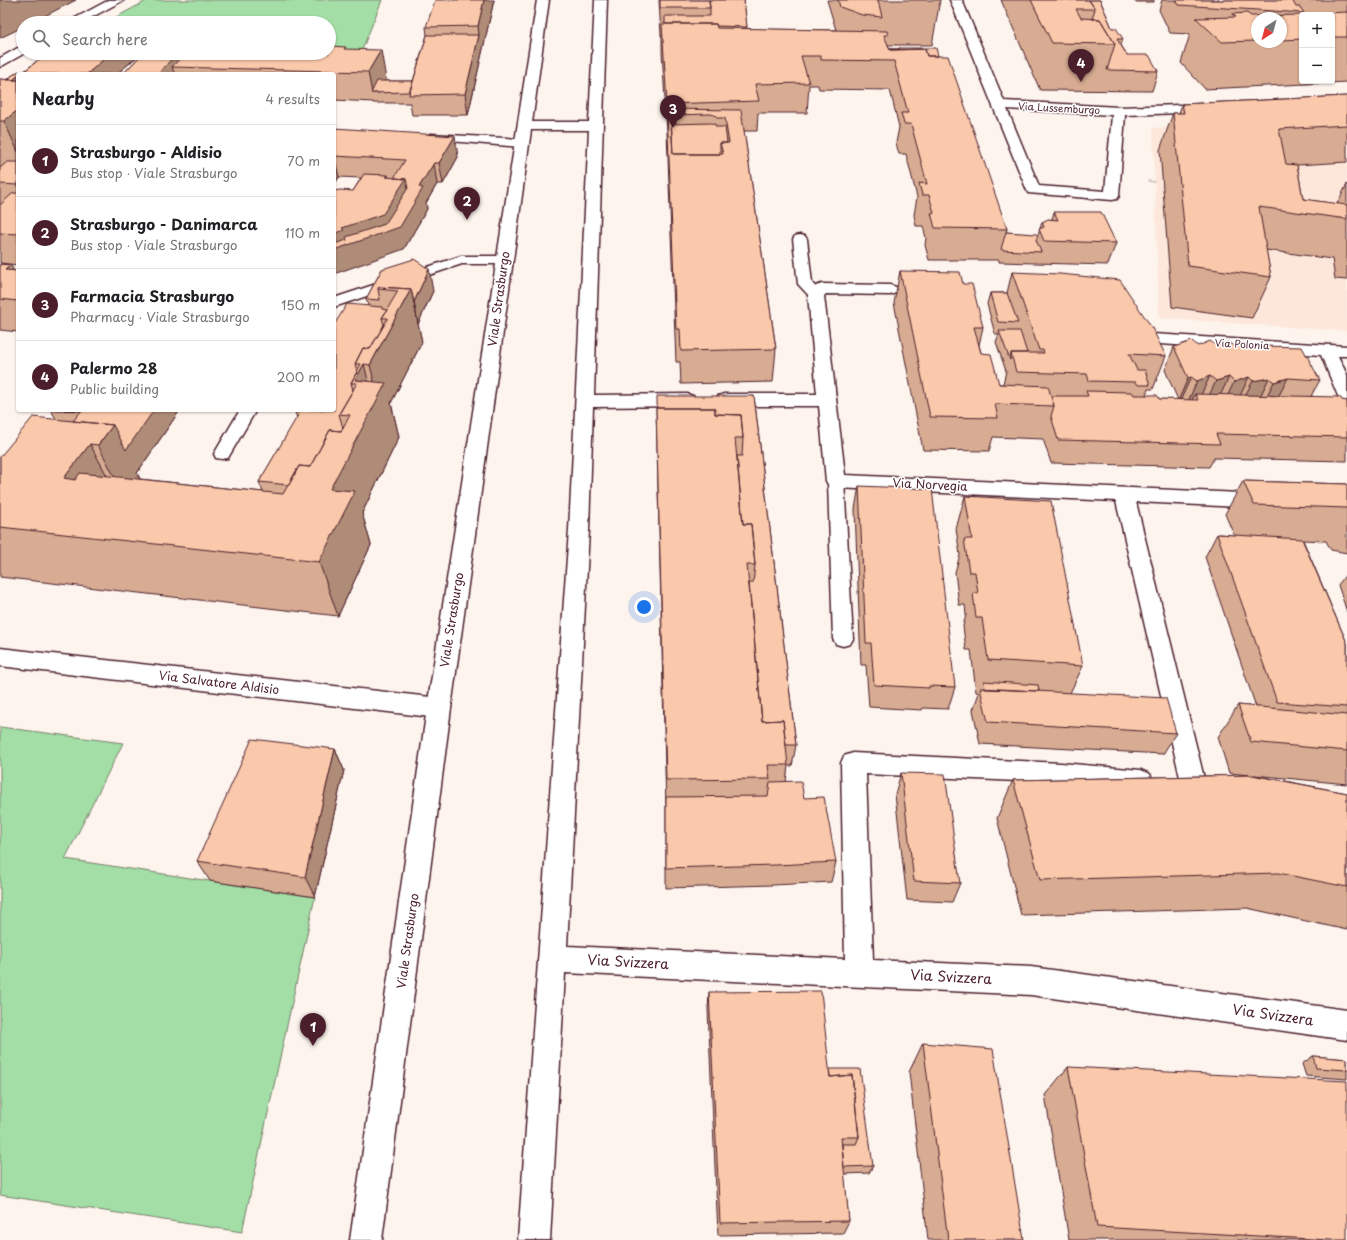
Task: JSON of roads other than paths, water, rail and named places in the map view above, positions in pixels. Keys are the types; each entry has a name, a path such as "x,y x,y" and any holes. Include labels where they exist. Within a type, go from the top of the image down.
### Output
{"street":[{"path":"86,16 118,0"},
{"name":"Viale Strasburgo","path":"366,1240 439,708 543,0"},
{"path":"534,1240 579,530 601,0"},
{"name":"Via Lussemburgo","path":"956,0 1033,190 1112,196 1119,111"},
{"path":"0,63 16,53"},
{"name":"Via Lussemburgo","path":"998,105 1119,111 1222,108"},
{"path":"524,134 596,126"},
{"path":"836,481 816,295 822,289 890,290"},
{"name":"Via Polonia","path":"1137,338 1347,351"},
{"path":"1327,349 1347,396"},
{"path":"585,401 827,400"},
{"name":"Via Norvegia","path":"836,481 1283,502"},
{"path":"859,973 853,763 1061,773 1186,786 1124,494"},
{"name":"Via Salvatore Aldisio","path":"0,657 439,708"},
{"name":"Via Svizzera","path":"553,959 1031,981 1347,1025"}],"lane":[{"path":"421,136 524,134"},
{"path":"800,239 805,284 816,295"},
{"path":"336,302 461,260 505,260"},
{"path":"222,454 247,412"},
{"path":"836,481 843,639"}],"place":[{"name":"Palermo 28","path":"1081,82"},
{"name":"Farmacia Strasburgo","path":"673,128"},
{"name":"Strasburgo - Danimarca","path":"467,220"},
{"name":"Strasburgo - Aldisio","path":"313,1046"}]}
